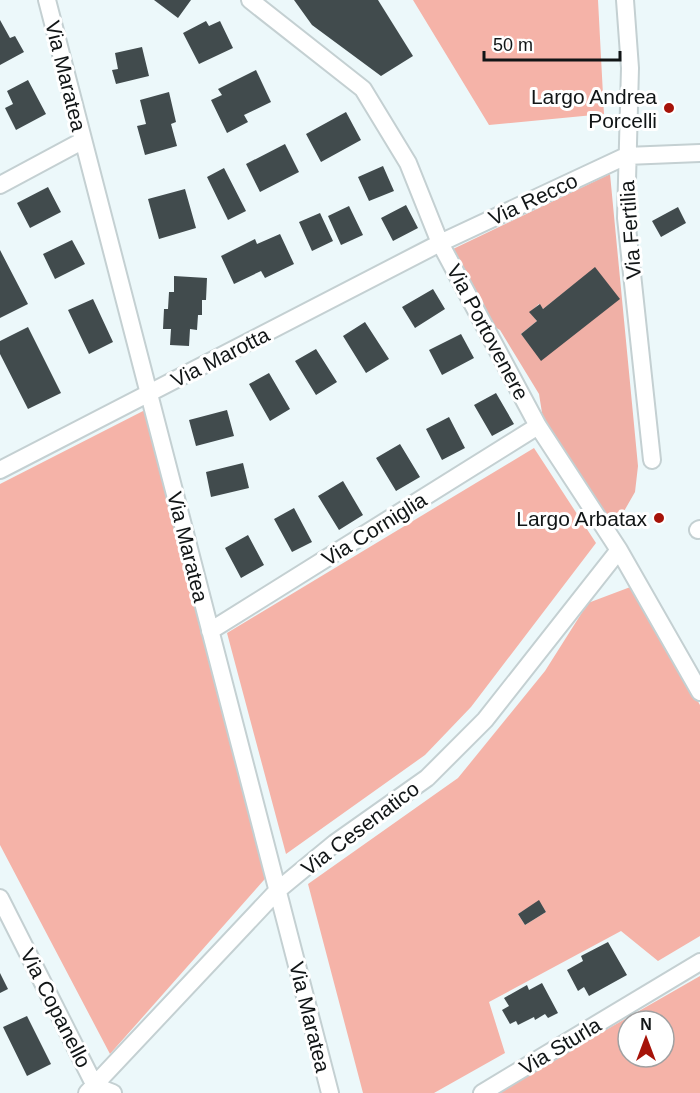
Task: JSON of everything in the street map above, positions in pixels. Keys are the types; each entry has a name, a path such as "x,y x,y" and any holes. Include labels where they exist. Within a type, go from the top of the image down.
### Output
{"street":[{"name":"Via Maratea","path":"47,0 330,1093"},
{"name":"Via Portovenere","path":"250,0 363,89 408,163 440,243 538,426 694,669 700,692"},
{"name":"Via Fertilia","path":"625,0 630,68 626,218 652,460"},
{"path":"0,185 82,141"},
{"path":"626,156 700,153"},
{"name":"Via Recco","path":"440,243 626,156"},
{"name":"Via Marotta","path":"0,470 440,243"},
{"name":"Via Corniglia","path":"210,631 538,426"},
{"name":"Via Cesenatico","path":"91,1089 278,890 335,843 427,778 485,720 619,550"},
{"name":"Via Copanello","path":"0,898 91,1089"},
{"name":"Via Sturla","path":"482,1093 700,962"},
{"path":"91,1089 113,1093"}],"shaded area":[{"path":"413,0 598,0 604,114 489,125"},
{"path":"610,174 638,466 635,492 623,513 609,517 600,512 543,419 539,394 500,330 489,324 453,249","holes":["595,268 542,360 521,334 537,321 530,312 539,304 543,309"]},
{"path":"145,410 271,872 110,1054 0,845 0,484"},
{"path":"534,448 596,543 471,707 425,755 286,854 227,633"},
{"path":"633,586 700,705 700,936 658,961 621,931 489,1002 505,1053 434,1093 363,1093 308,884 458,778 545,671 588,603","holes":["539,901 546,912 525,925 518,914"]},
{"path":"700,976 700,1093 496,1093 616,1024 616,1069 676,1069 676,1009 642,1009"}],"building":[{"path":"154,0 191,0 178,18"},
{"path":"294,0 378,0 413,56 381,76 312,25"},
{"path":"0,20 10,38 15,36 24,52 0,65"},
{"path":"206,21 209,26 220,21 233,48 199,64 183,33"},
{"path":"142,47 149,76 116,84 112,70 118,69 115,53"},
{"path":"256,70 271,102 244,115 248,122 227,133 211,100 222,95 218,89"},
{"path":"28,80 46,114 16,130 5,108 13,104 7,91"},
{"path":"169,92 176,122 171,124 177,146 145,155 137,126 146,124 140,100"},
{"path":"346,112 361,140 321,162 306,134"},
{"path":"285,144 299,172 260,192 246,164"},
{"path":"383,166 394,191 369,201 358,177"},
{"path":"224,168 246,211 228,220 207,177"},
{"path":"48,187 61,212 30,228 17,203"},
{"path":"185,189 196,228 159,239 148,199"},
{"path":"406,205 418,228 393,241 381,218"},
{"path":"349,206 363,235 341,245 328,216"},
{"path":"678,207 686,223 661,237 652,221"},
{"path":"320,213 333,241 312,251 299,222"},
{"path":"280,234 294,264 265,278 261,271 234,284 221,256 255,239 257,244"},
{"path":"72,240 85,264 55,279 43,254"},
{"path":"0,250 28,304 0,318"},
{"path":"595,267 620,299 541,361 521,334 537,321 529,312 540,304 543,309"},
{"path":"174,276 207,278 206,300 202,300 202,315 198,315 197,330 190,329 189,346 170,345 171,329 163,329 164,309 168,309 169,292 174,292"},
{"path":"433,289 445,309 415,328 402,307"},
{"path":"93,299 113,342 89,354 68,310"},
{"path":"365,322 389,359 366,373 343,336"},
{"path":"28,327 61,393 28,409 0,354 0,341"},
{"path":"461,334 474,358 442,375 429,350"},
{"path":"316,349 337,382 316,395 295,361"},
{"path":"269,373 290,409 270,421 249,384"},
{"path":"496,393 514,424 492,436 474,405"},
{"path":"227,410 234,436 196,446 189,420"},
{"path":"449,417 465,448 442,460 426,429"},
{"path":"400,444 420,477 396,491 376,458"},
{"path":"243,463 249,488 211,497 206,472"},
{"path":"343,481 363,515 339,530 318,496"},
{"path":"294,508 312,542 292,552 274,519"},
{"path":"248,535 264,565 241,578 225,548"},
{"path":"539,900 546,912 525,925 518,914"},
{"path":"608,942 627,975 589,996 584,987 578,991 567,970 583,961 581,956"},
{"path":"0,973 8,989 0,993"},
{"path":"542,983 558,1013 548,1018 545,1014 535,1020 534,1017 518,1025 516,1021 510,1024 502,1010 509,1006 504,998 527,985 529,990"},
{"path":"27,1016 51,1064 27,1076 3,1027"}],"place":[{"name":"Largo Andrea Porcelli","path":"669,108"},
{"name":"Largo Arbatax","path":"659,518"}]}
